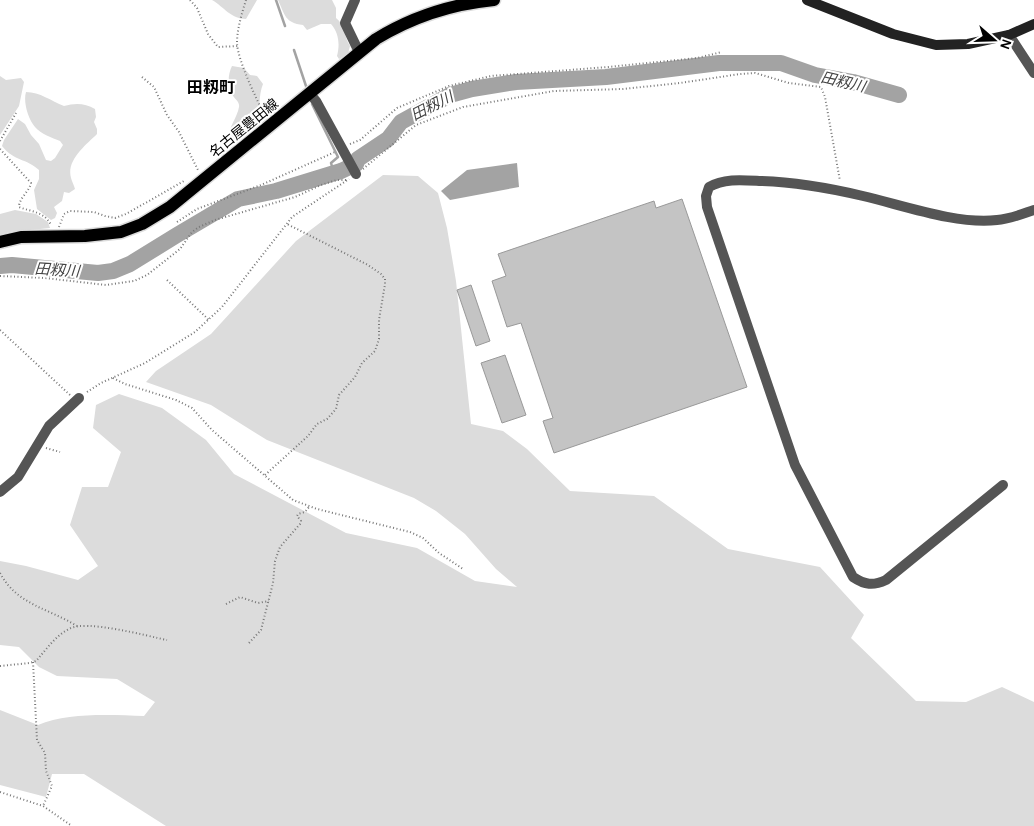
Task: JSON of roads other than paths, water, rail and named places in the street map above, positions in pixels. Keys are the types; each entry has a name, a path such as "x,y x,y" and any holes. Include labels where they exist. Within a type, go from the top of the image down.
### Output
{"main road":[{"name":"名古屋豊田線","path":"0,242 21,237 85,236 121,232 142,224 170,207 198,176 269,126 376,39 401,24 435,12 494,0"},
{"path":"808,0 893,34 936,45 968,44 1009,35 1034,24"}],"street":[{"path":"355,0 345,23 359,52"},
{"path":"1009,35 1034,73"},
{"path":"309,94 316,101 352,174"},
{"path":"1003,484 886,580 878,584 868,585 853,577 846,568 795,465 729,273 706,196 709,187 716,183 740,180 794,183 839,190 957,219 997,220 1034,210"},
{"path":"0,492 18,477 49,426 79,398"}],"waterway":[{"path":"276,0 285,26"},
{"path":"294,50 307,89"},
{"name":"田籾川","path":"0,266 12,265 98,273 113,271 130,264 238,199 276,191 341,171 356,164 358,159 388,139 401,122 450,95 472,89 516,82 606,77 719,63 781,63 815,75 853,82 899,95"},
{"path":"312,104 338,157 331,163 334,173"}],"district":[{"name":"田籾町","path":"211,87"}]}
